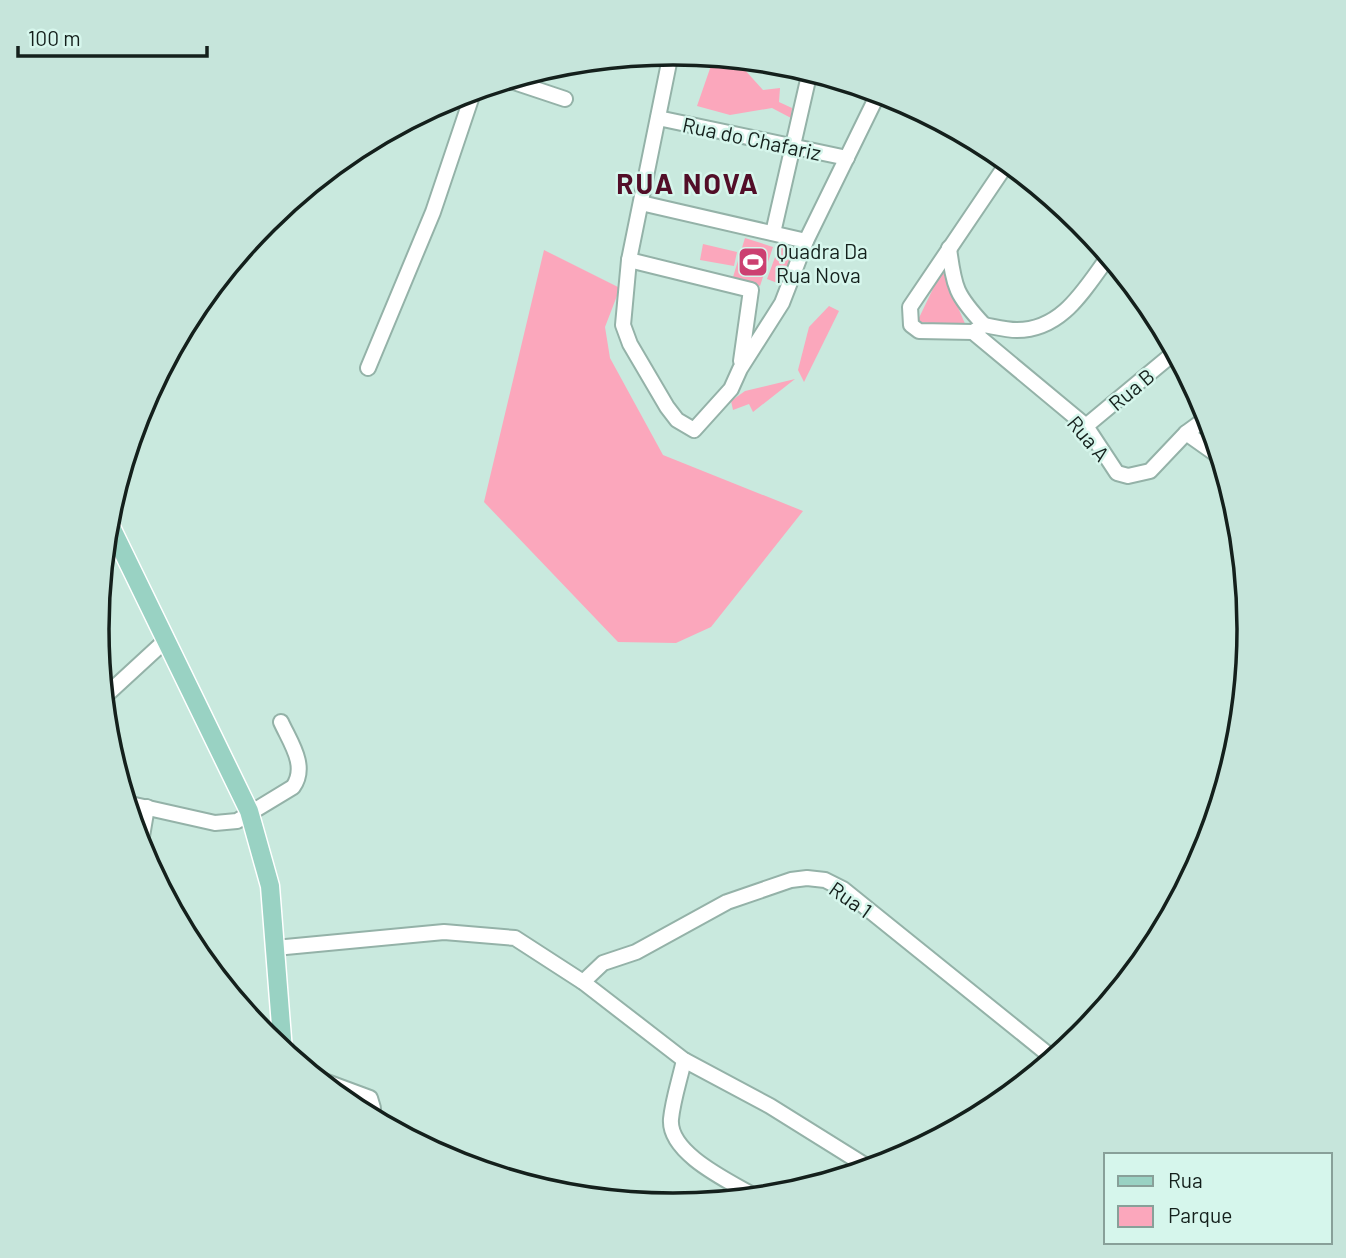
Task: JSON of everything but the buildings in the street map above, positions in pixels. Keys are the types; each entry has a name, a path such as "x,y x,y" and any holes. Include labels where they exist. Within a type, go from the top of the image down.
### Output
{"main road":[{"path":"117,539 249,811 270,886 283,1036"}],"street":[{"path":"669,65 629,260 623,325 630,344 667,407 677,420 694,430 731,389 740,369 782,303 806,241 874,102"},
{"path":"773,233 808,81"},
{"path":"523,85 565,99"},
{"path":"368,368 433,212 470,103"},
{"name":"Rua do Chafariz","path":"658,118 847,158"},
{"path":"1002,171 910,307 911,325 919,331 979,328 1017,330 1036,327 1052,321 1071,307 1103,264"},
{"path":"641,203 806,241"},
{"name":"Rua A","path":"949,248 954,286 979,328 1086,426 1117,473 1128,476 1150,471 1186,433 1198,424"},
{"path":"629,260 751,290 740,369"},
{"name":"Rua B","path":"1086,426 1168,358"},
{"path":"1186,433 1207,448"},
{"path":"113,689 165,641"},
{"path":"137,805 215,823 237,821 249,811 293,787 299,778 299,761 281,722"},
{"path":"144,824 147,807"},
{"name":"Rua 1","path":"583,982 603,964 636,952 727,902 791,880 825,880 843,890 1046,1052"},
{"path":"275,948 444,932 515,938 583,982 684,1059 771,1106 859,1161"},
{"path":"684,1059 671,1121 678,1141 694,1160 741,1189"},
{"path":"349,1090 370,1098 372,1106"}],"green space":[{"path":"711,66 745,70 763,90 780,88 779,102 792,108 791,118 772,108 730,115 697,106"},
{"name":"Quadra Da Rua Nova","path":"745,238 773,247 760,286 733,277"},
{"path":"781,241 798,247 780,284 767,279"},
{"path":"703,244 737,252 734,266 700,260"},
{"path":"544,250 620,288 605,327 610,358 663,455 803,511 711,627 676,643 618,642 484,502"},
{"path":"942,270 966,326 917,322"},
{"path":"829,306 839,311 804,382 798,370 809,327"},
{"path":"795,379 753,412 749,404 733,410 731,401 745,391"}],"place":[{"name":"Quadra Da Rua Nova","path":"753,262"}],"district":[{"name":"RUA NOVA","path":"688,183"}]}
